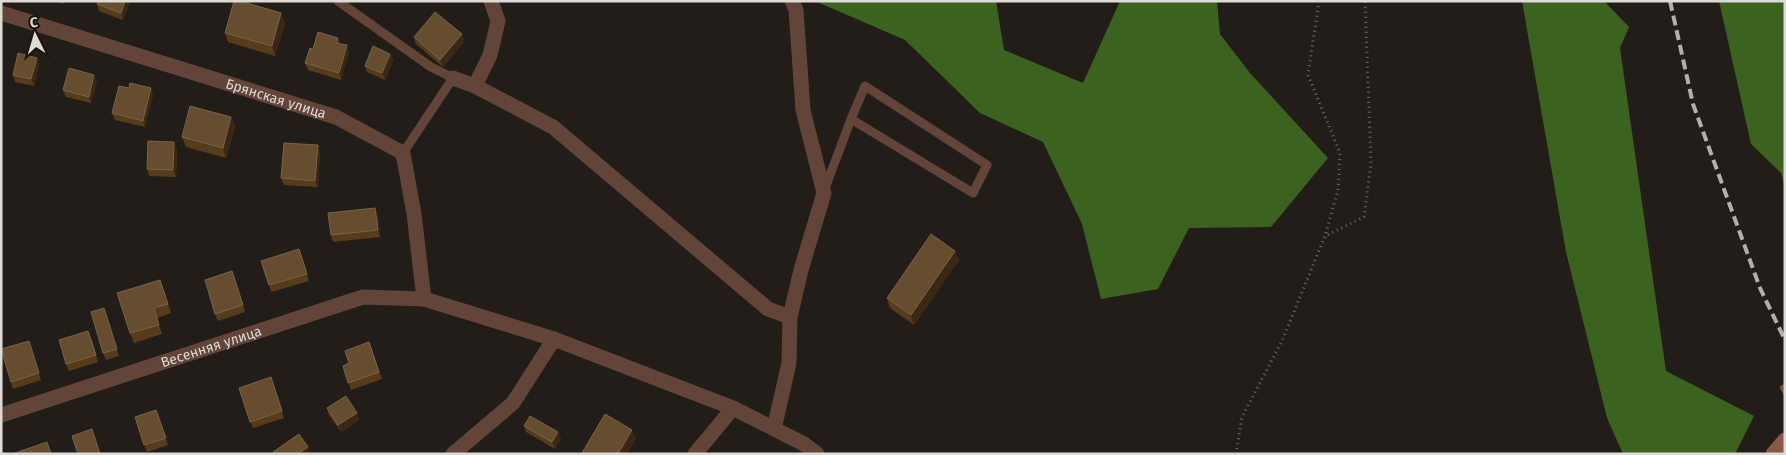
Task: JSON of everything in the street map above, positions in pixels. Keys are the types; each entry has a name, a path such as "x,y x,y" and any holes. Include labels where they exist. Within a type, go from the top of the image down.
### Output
{"street":[{"path":"475,86 490,55 498,21 491,1"},
{"path":"774,429 789,363 790,317 801,270 824,193 804,110 796,10 792,1"},
{"name":"Брянская улица","path":"1,14 336,117 403,153"},
{"path":"454,78 475,86 553,126 768,310 790,317"},
{"path":"403,153 414,214 424,299"},
{"name":"Весенняя улица","path":"1,415 363,297 424,299 554,339 733,408 804,444 817,454"},
{"path":"453,454 513,403 554,339"},
{"path":"695,454 733,408"},
{"path":"1773,454 1785,440"}],"lane":[{"path":"338,1 431,67 454,78 403,153"},
{"path":"824,193 851,119 865,86 987,165 973,193 851,119"}],"path":[{"path":"1236,454 1242,417 1282,342 1325,236 1338,190 1340,153 1308,76 1319,1"},
{"path":"1325,236 1364,217 1371,162 1365,1"}],"green space":[{"path":"815,1 996,1 1004,50 1083,83 1120,1 1217,1 1220,34 1250,73 1328,158 1271,227 1189,228 1158,289 1101,299 1082,224 1043,142 980,113 905,40"},
{"path":"1522,1 1604,1 1629,27 1620,48 1666,371 1754,416 1735,454 1623,454 1607,418 1566,252"},
{"path":"1719,1 1785,1 1785,187 1781,173 1751,144"}],"building":[{"path":"98,1 125,1 121,13 97,4"},
{"path":"234,1 281,13 272,46 225,33"},
{"path":"435,12 462,34 440,60 414,37"},
{"path":"318,32 338,38 336,43 347,45 339,73 305,63 310,48 313,49"},
{"path":"373,46 390,54 382,73 365,66"},
{"path":"18,53 37,58 31,79 13,75"},
{"path":"69,68 94,75 89,97 63,90"},
{"path":"130,83 151,88 143,121 112,113 119,86 129,88"},
{"path":"190,106 231,117 223,148 182,137"},
{"path":"148,141 174,142 173,170 147,169"},
{"path":"284,143 318,145 315,181 281,178"},
{"path":"375,208 378,230 331,235 328,213"},
{"path":"931,234 955,251 911,315 887,298"},
{"path":"299,249 307,274 269,285 261,261"},
{"path":"232,271 243,305 215,314 205,280"},
{"path":"160,280 168,304 154,308 159,325 130,333 117,293"},
{"path":"104,308 117,349 103,353 91,312"},
{"path":"88,331 96,355 66,364 59,340"},
{"path":"29,341 39,373 11,382 1,349"},
{"path":"369,342 379,372 348,383 343,366 349,363 345,351"},
{"path":"271,377 282,411 250,422 239,388"},
{"path":"1785,384 1785,396 1780,387"},
{"path":"346,396 357,413 338,425 327,408"},
{"path":"156,410 166,438 144,445 135,417"},
{"path":"605,414 632,430 618,454 582,453"},
{"path":"530,416 558,432 552,442 524,426"},
{"path":"92,429 100,454 78,454 72,436"},
{"path":"299,434 308,447 298,454 274,454 273,452"},
{"path":"47,442 51,454 12,454"}],"railway":[{"path":"1670,1 1693,104 1760,288 1785,340"}]}
